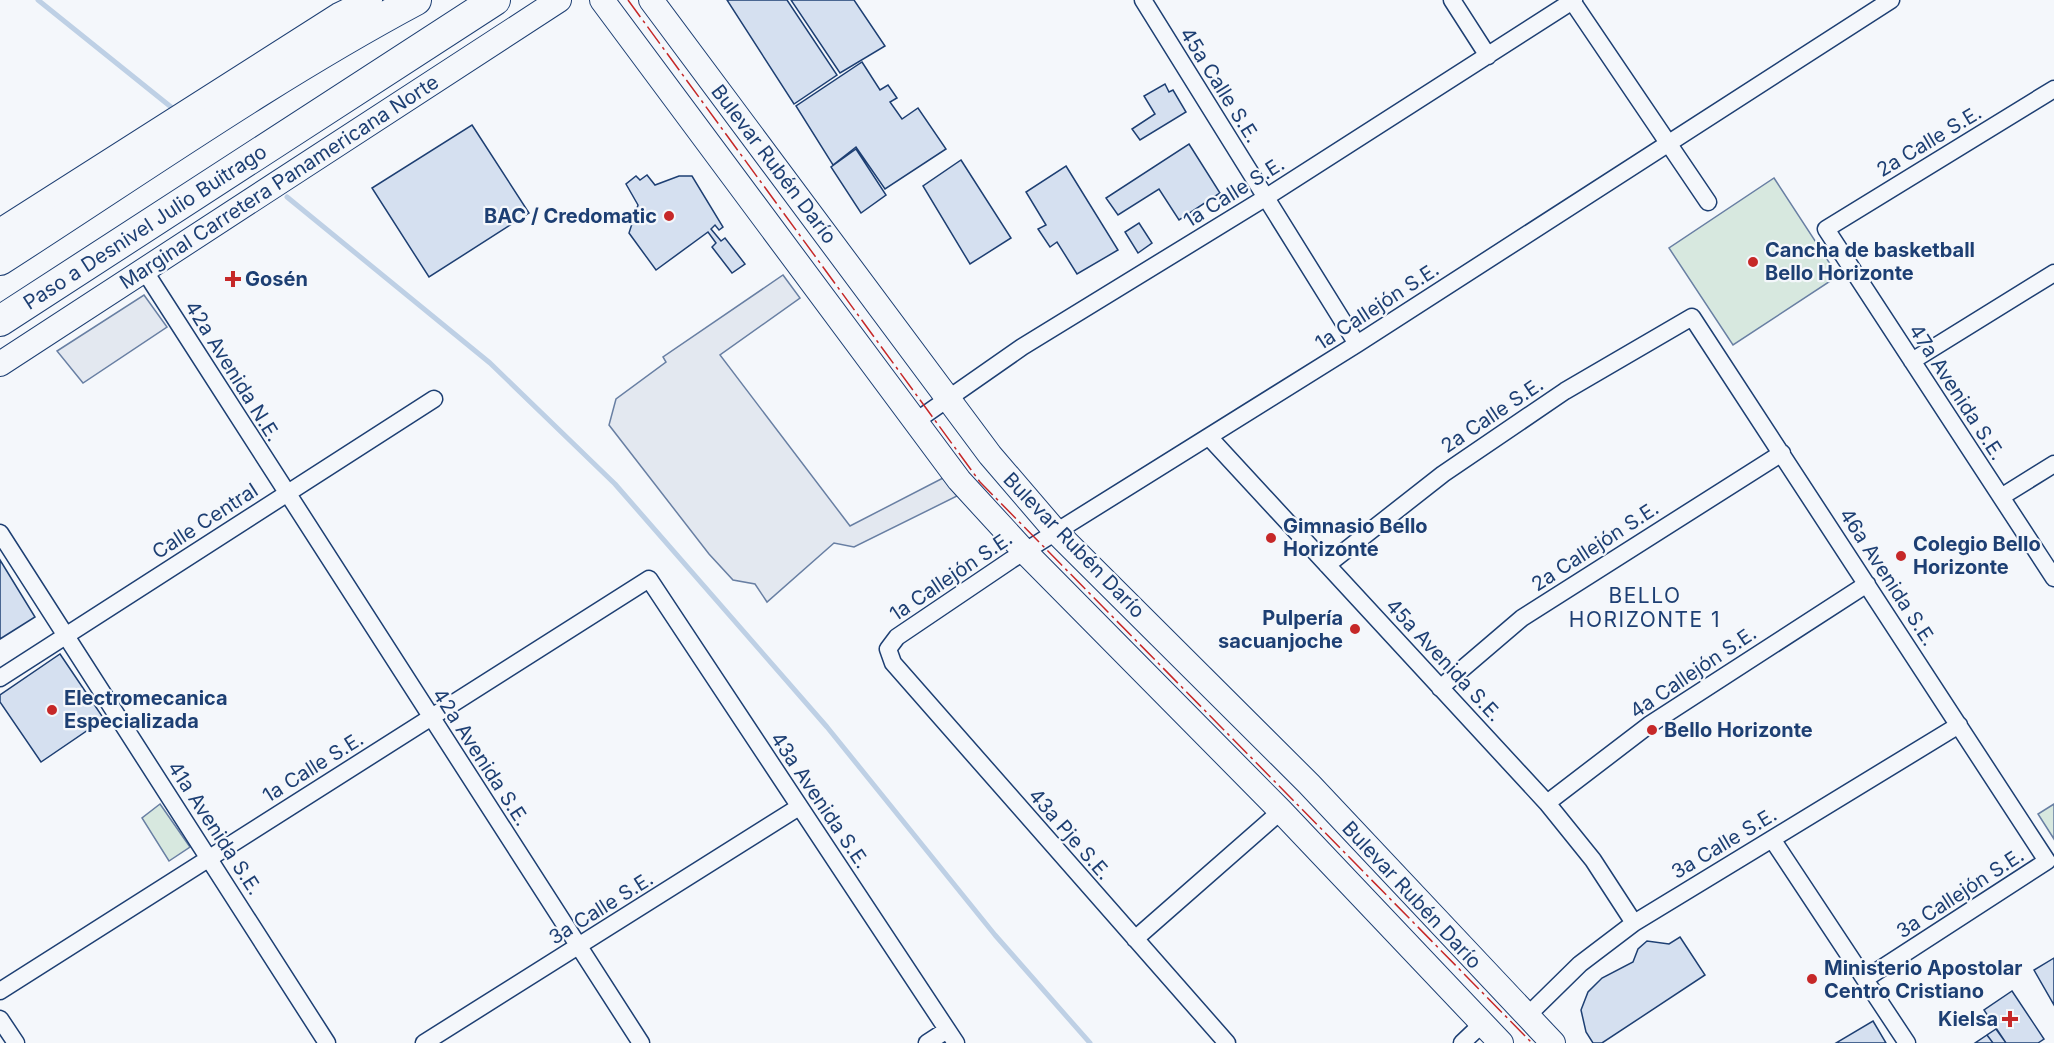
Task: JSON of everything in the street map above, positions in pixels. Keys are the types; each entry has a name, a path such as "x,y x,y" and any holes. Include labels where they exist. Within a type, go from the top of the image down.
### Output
{"highway":[{"path":"0,260 260,93 378,20 416,0"},
{"name":"Paso a Desnivel Julio Buitrago","path":"0,321 495,0"}],"street":[{"path":"0,231 339,15 370,0"},
{"name":"Marginal Carretera Panamericana Norte","path":"0,364 559,0"},
{"name":"Bulevar Rubén Darío","path":"602,0 959,480 1025,552 1281,811 1501,1043"},
{"name":"Bulevar Rubén Darío","path":"651,0 990,455 1057,533 1309,784 1552,1043"},
{"name":"45a Calle S.E.","path":"1143,0 1357,344"},
{"path":"1452,0 1488,56"},
{"name":"1a Callejón S.E.","path":"888,649 897,637 1025,552 1357,344 1891,0"},
{"path":"1573,1 1708,202"},
{"name":"1a Calle S.E.","path":"916,421 1022,347 1265,198 1573,1"},
{"name":"2a Calle S.E.","path":"1826,229 2054,89"},
{"name":"47a Avenida S.E.","path":"1826,229 2054,579"},
{"name":"42a Avenida N.E.","path":"144,270 286,494"},
{"path":"1912,361 2054,273"},
{"name":"2a Calle S.E.","path":"1327,565 1443,474 1565,391 1692,317"},
{"name":"46a Avenida S.E.","path":"1692,317 2047,861"},
{"name":"Calle Central","path":"0,678 434,399"},
{"name":"45a Avenida S.E.","path":"1209,437 1547,803 1593,860 1634,923"},
{"name":"2a Callejón S.E.","path":"1440,688 1522,618 1782,453"},
{"path":"2001,497 2054,464"},
{"name":"42a Avenida S.E.","path":"286,494 641,1043"},
{"name":"41a Avenida S.E.","path":"0,533 327,1043"},
{"name":"1a Calle S.E.","path":"0,991 649,579"},
{"name":"43a Avenida S.E.","path":"649,579 952,1036"},
{"name":"4a Callejón S.E.","path":"1547,803 1649,725 1867,584"},
{"name":"43a Pje S.E.","path":"888,649 893,663 1227,1043"},
{"name":"3a Calle S.E.","path":"1526,1017 1580,964 1634,923 1959,725"},
{"name":"3a Calle S.E.","path":"424,1043 799,807"},
{"path":"1135,939 1281,811"},
{"path":"1772,838 1907,1043"},
{"name":"3a Callejón S.E.","path":"1865,980 2047,861"},
{"path":"0,1019 16,1043"},
{"path":"1462,1043 1482,1024"},
{"path":"927,1043 952,1036"}],"shaded area":[{"name":"Cancha de basketball Bello Horizonte","path":"1774,178 1838,276 1733,345 1669,248"},
{"path":"783,275 800,298 720,355 850,526 943,478 957,496 854,547 834,543 767,602 755,584 733,580 709,554 609,425 616,399 666,362 663,357"},
{"path":"144,295 167,327 83,383 57,351"},
{"path":"160,804 190,847 169,861 142,818"},
{"path":"2054,804 2054,839 2038,814"}],"building":[{"path":"727,0 787,0 837,75 794,104"},
{"path":"791,0 854,0 885,46 840,73"},
{"path":"862,62 880,90 888,85 897,98 890,102 902,119 918,108 946,149 885,189 856,147 833,165 796,106"},
{"path":"1165,84 1169,92 1173,90 1186,112 1140,140 1132,129 1155,114 1144,96"},
{"path":"472,125 529,213 429,277 372,188"},
{"path":"1189,144 1220,193 1179,220 1159,189 1118,215 1106,198"},
{"path":"856,149 886,195 861,213 831,167"},
{"path":"961,160 1011,238 970,264 923,186"},
{"path":"1066,166 1118,250 1077,274 1057,242 1050,247 1038,229 1046,225 1026,192"},
{"path":"647,175 655,185 679,176 692,176 723,227 719,230 715,225 711,229 721,241 725,238 745,264 732,273 712,247 716,243 708,232 656,270 629,233 638,205 626,184 636,176 640,180"},
{"path":"1139,223 1152,243 1138,253 1125,232"},
{"path":"0,560 35,617 0,639"},
{"name":"Electromecanica Especializada","path":"60,654 104,719 41,762 0,702 0,695"},
{"path":"1680,937 1705,975 1602,1043 1593,1043 1586,1032 1581,1010 1588,992 1602,978 1633,962 1638,949 1647,941 1669,944"},
{"path":"2054,958 2054,1005 2034,970"},
{"name":"Kielsa","path":"2012,991 2044,1039 2038,1043 2006,1043 1984,1010"},
{"path":"1873,1021 1886,1043 1836,1043"},
{"path":"1996,1029 2006,1043 1993,1043 1987,1035"},
{"path":"1987,1035 1993,1043 1975,1043"}],"waterway":[{"path":"38,0 176,111"},
{"path":"287,197 490,363 615,484 827,727 995,935 1090,1043"}],"power":[{"path":"628,0 980,482 1532,1043"}],"place":[{"name":"BAC / Credomatic","path":"669,216"},
{"name":"Cancha de basketball Bello Horizonte","path":"1753,262"},
{"name":"Gosén","path":"233,279"},
{"name":"Gimnasio Bello Horizonte","path":"1271,538"},
{"name":"Colegio Bello Horizonte","path":"1901,556"},
{"name":"Pulpería sacuanjoche","path":"1355,629"},
{"name":"Electromecanica Especializada","path":"52,710"},
{"name":"Bello Horizonte","path":"1652,730"},
{"name":"Ministerio Apostolar Centro Cristiano","path":"1812,979"},
{"name":"Kielsa","path":"2010,1019"}],"district":[{"name":"BELLO HORIZONTE 1","path":"1645,607"}]}
